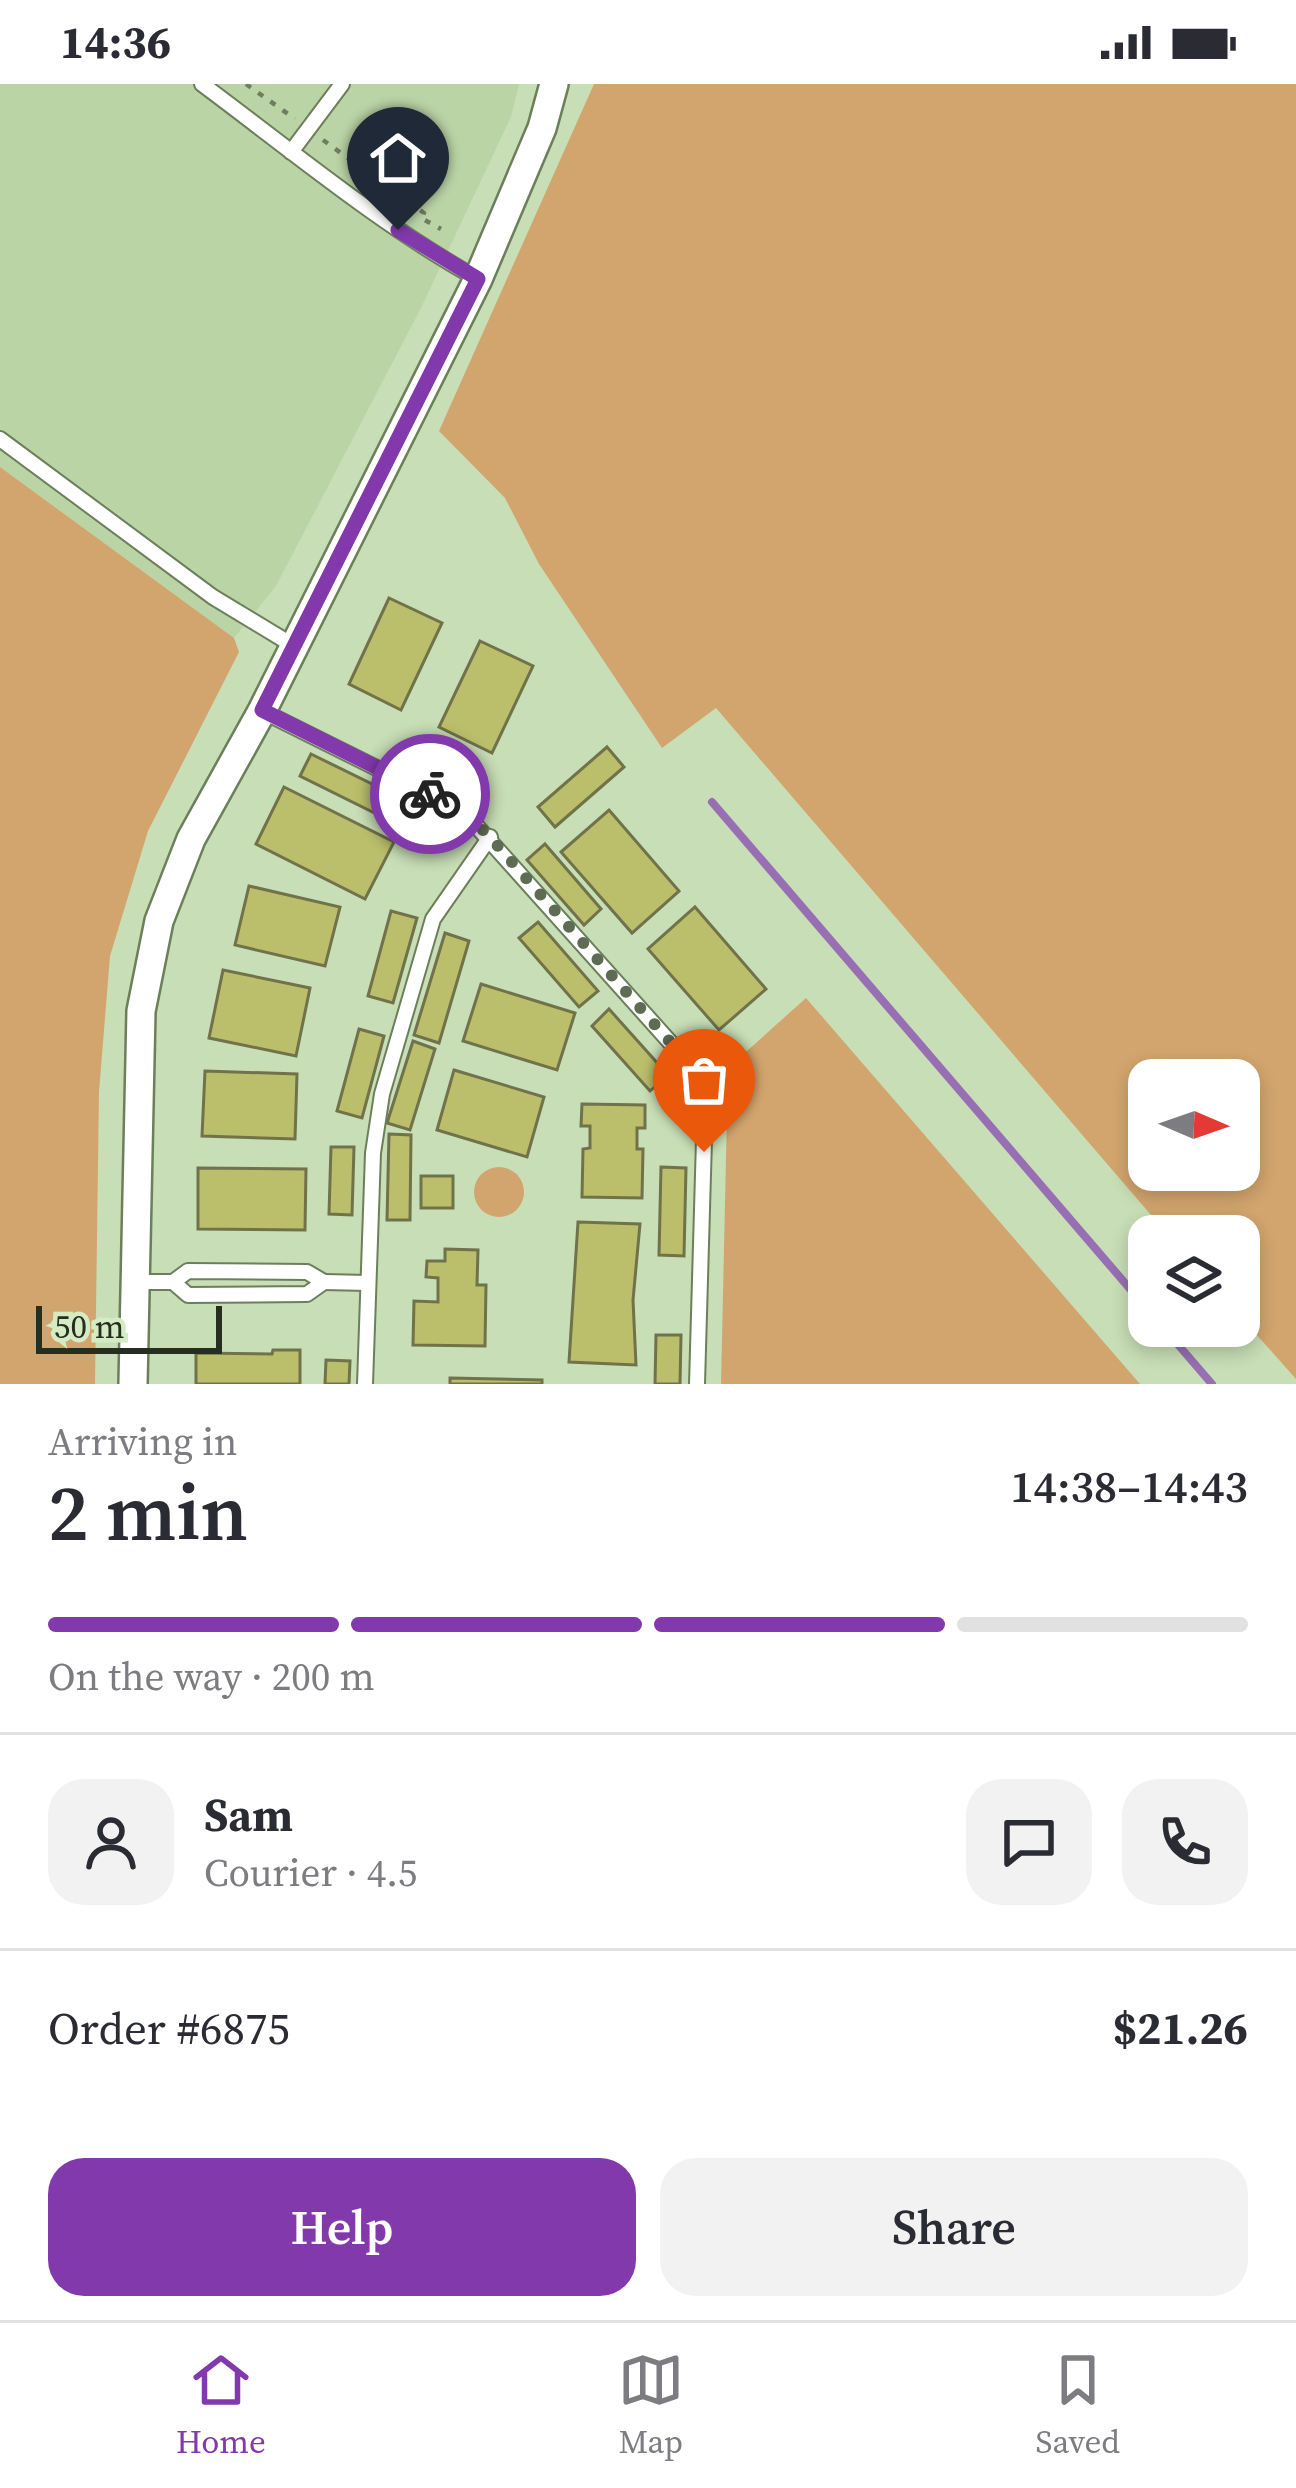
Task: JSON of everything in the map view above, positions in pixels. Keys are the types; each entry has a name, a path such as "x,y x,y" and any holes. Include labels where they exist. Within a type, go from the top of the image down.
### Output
{"street":[{"path":"133,1384 141,1011 159,921 191,839 262,710 478,279 542,128 554,84"}],"lane":[{"path":"202,84 429,252 478,279"},
{"path":"292,152 342,84"},
{"path":"0,439 213,597 294,646"},
{"path":"262,710 464,811 702,1082 697,1384"},
{"path":"365,1384 373,1153 382,1094 433,919 490,837"},
{"path":"135,1282 173,1282 188,1271 212,1271 307,1272 323,1282 368,1283"},
{"path":"173,1282 188,1295 307,1294 323,1282"}],"path":[{"path":"246,84 441,229"}],"shaded area":[{"path":"0,84 519,84 511,117 421,308 276,586 234,638 0,467"},
{"path":"594,84 1296,84 1296,1379 1260,1339 1260,1215 1151,1215 1130,1191 1260,1191 1260,1059 1128,1059 1128,1188 716,708 662,748 539,564 505,498 439,431"},
{"path":"0,467 234,638 239,652 148,831 110,956 99,1092 95,1384 0,1384"},
{"path":"806,998 1140,1384 721,1384 728,1068"},
{"path":"499,1167 517,1174 524,1192 517,1210 499,1217 481,1210 474,1192 481,1174"}],"building":[{"path":"389,598 442,623 401,710 349,684"},
{"path":"480,641 533,666 492,753 439,727"},
{"path":"607,747 624,767 555,827 538,807"},
{"path":"311,754 429,812 417,834 300,776"},
{"path":"284,787 394,842 365,899 256,844"},
{"path":"609,810 679,891 632,933 561,852"},
{"path":"545,844 601,909 584,925 527,860"},
{"path":"249,886 340,907 325,966 235,945"},
{"path":"695,907 766,989 719,1030 648,949"},
{"path":"391,911 417,918 393,1003 368,996"},
{"path":"538,922 598,991 579,1007 519,938"},
{"path":"445,933 469,941 439,1043 414,1035"},
{"path":"223,970 310,988 296,1056 209,1038"},
{"path":"481,984 575,1013 557,1070 463,1041"},
{"path":"609,1009 668,1075 650,1091 592,1026"},
{"path":"359,1029 384,1036 362,1118 337,1111"},
{"path":"413,1041 435,1049 410,1130 387,1123"},
{"path":"454,1070 544,1097 527,1157 437,1130"},
{"path":"205,1071 297,1074 295,1139 202,1136"},
{"path":"582,1104 645,1105 645,1128 637,1128 637,1149 643,1149 642,1198 582,1197 583,1149 590,1148 590,1126 581,1126"},
{"path":"389,1134 411,1135 410,1220 387,1220"},
{"path":"331,1147 354,1147 352,1215 329,1214"},
{"path":"661,1167 686,1168 684,1256 659,1255"},
{"path":"198,1168 306,1169 305,1230 198,1229"},
{"path":"421,1176 453,1176 453,1208 421,1208"},
{"path":"578,1222 640,1224 633,1300 636,1365 569,1362"},
{"path":"445,1249 478,1250 477,1285 486,1285 485,1346 413,1345 414,1301 438,1302 438,1278 426,1277 427,1261 445,1261"},
{"path":"656,1335 681,1335 680,1384 655,1384"},
{"path":"273,1350 300,1350 300,1384 196,1384 196,1353 272,1354"},
{"path":"326,1360 350,1361 349,1384 325,1384"},
{"path":"450,1378 542,1380 542,1384 450,1384"}],"waterway":[{"path":"712,802 1128,1287"},
{"path":"1180,1347 1212,1384"}],"way so far":[{"path":"430,794 464,811 490,837 694,1069 702,1082 705,1105 704,1152"}],"route":[{"path":"398,230 478,279 262,710 430,794"}]}
